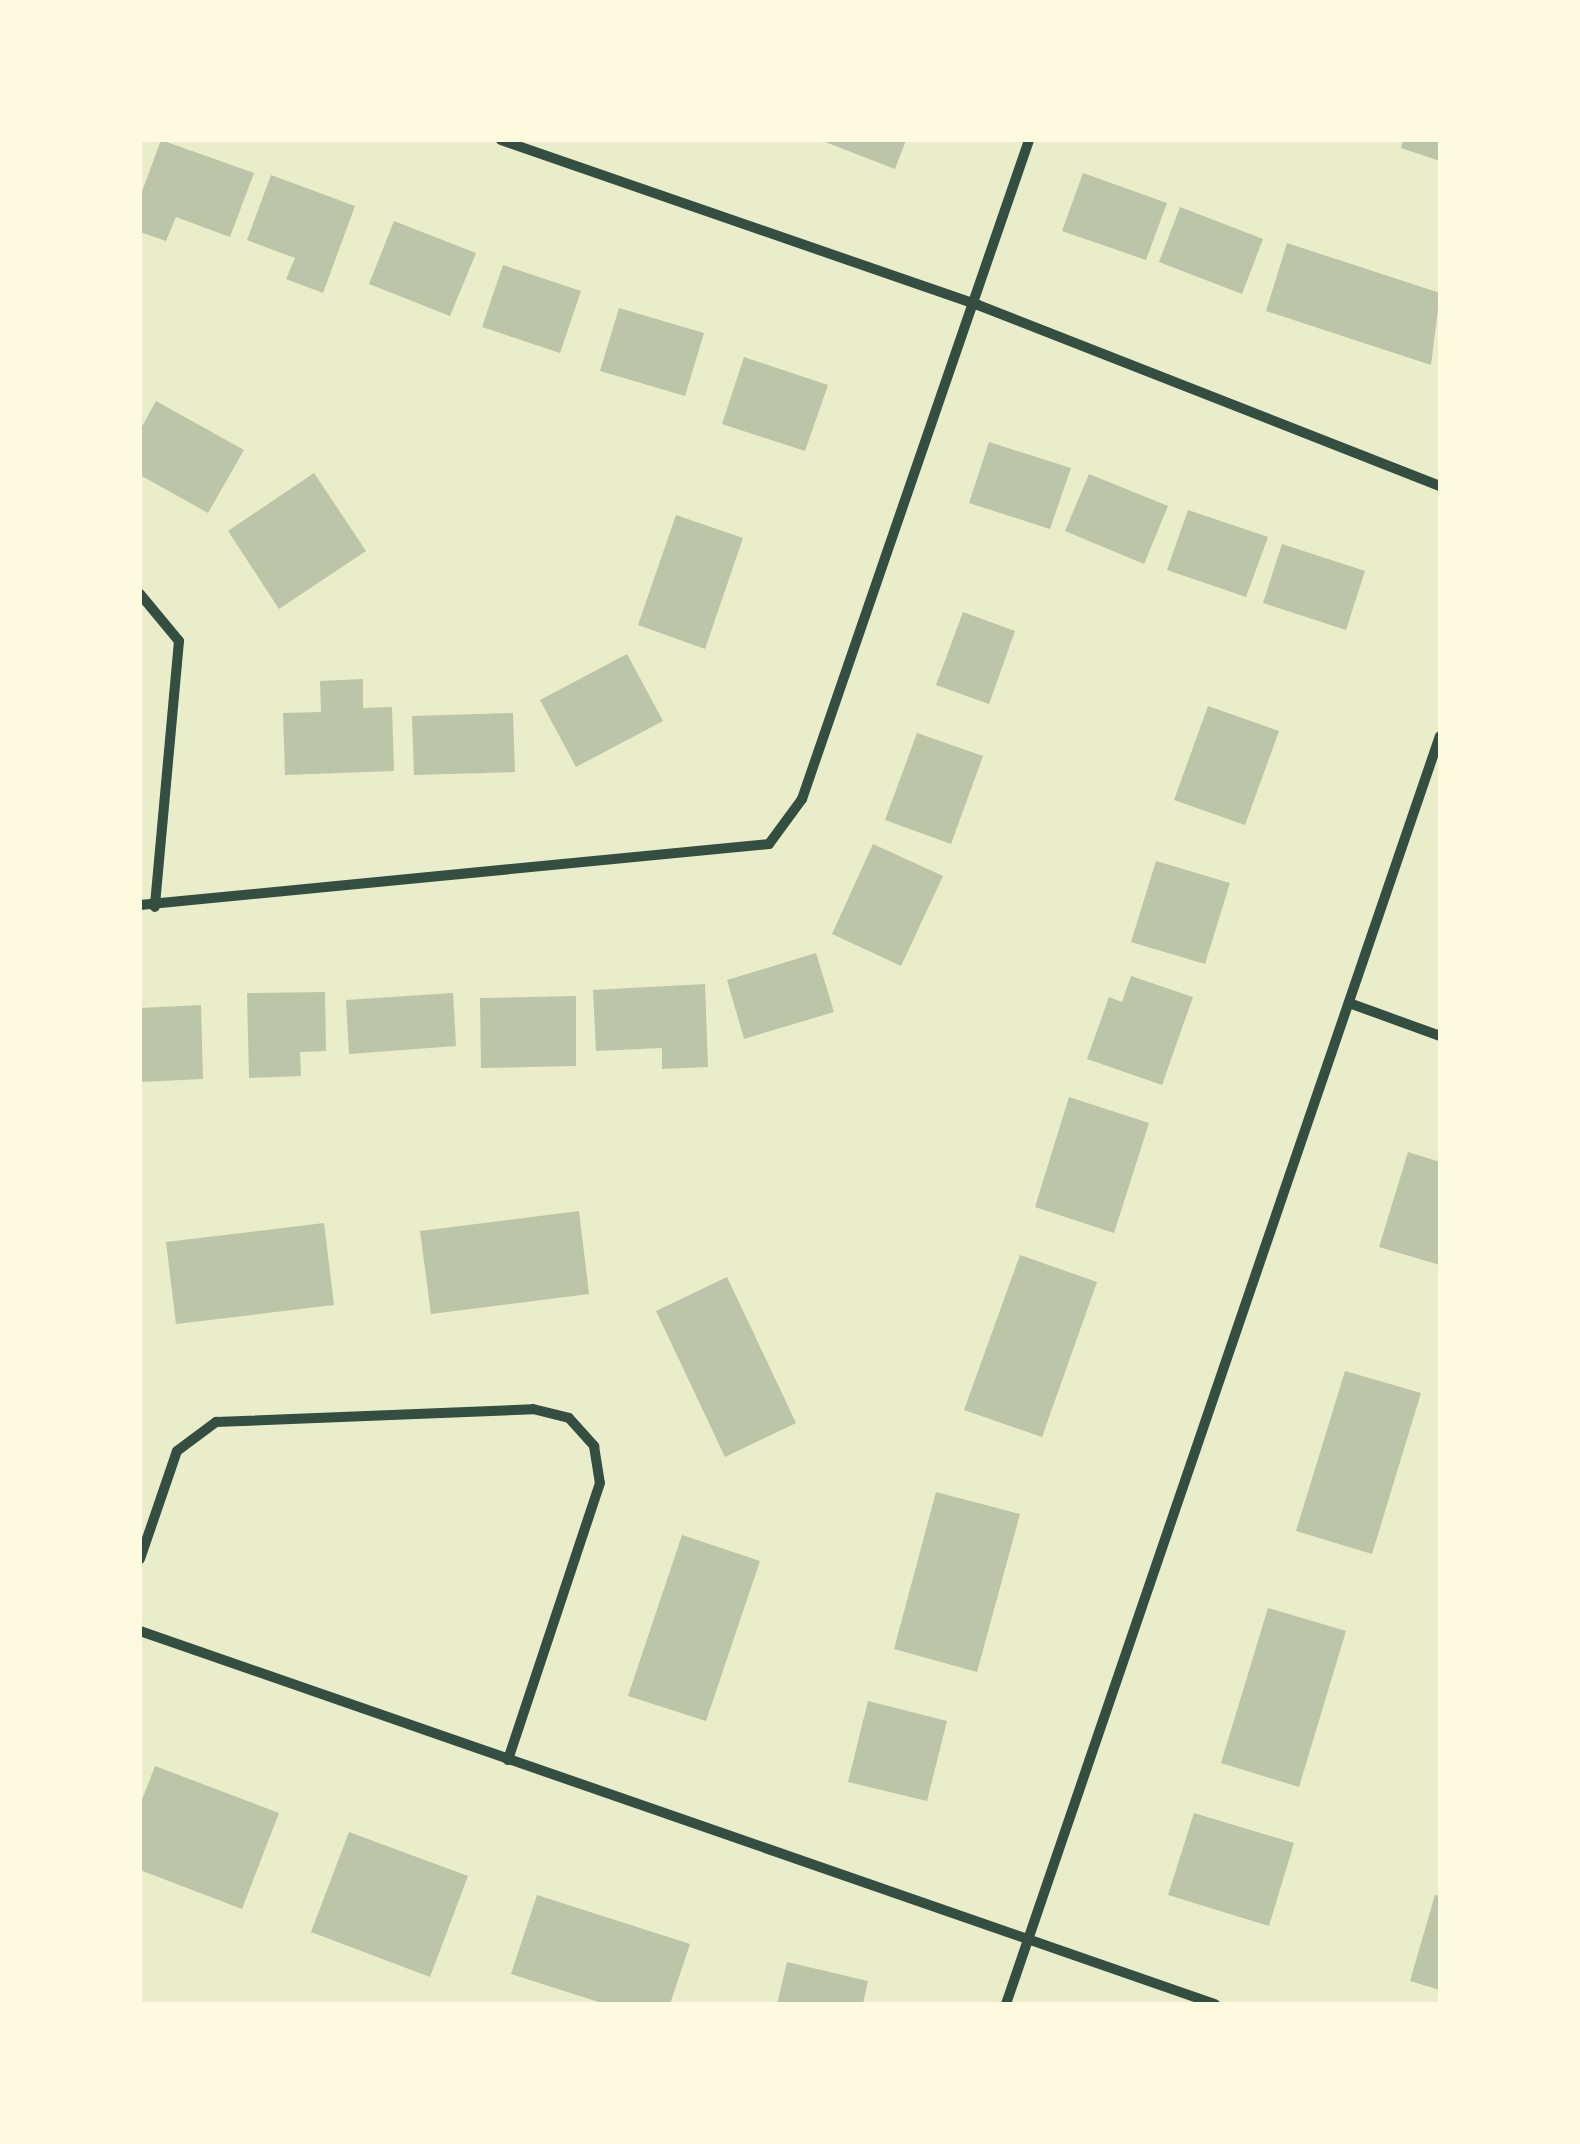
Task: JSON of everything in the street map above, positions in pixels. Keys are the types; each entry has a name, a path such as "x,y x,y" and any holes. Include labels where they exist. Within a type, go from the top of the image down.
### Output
{"street":[{"path":"501,140 978,305 1440,486"},
{"path":"140,905 769,844 802,798 978,305 1029,140"},
{"path":"140,594 179,641 155,906"},
{"path":"1006,2004 1440,736"},
{"path":"1349,1003 1440,1036"},
{"path":"140,1559 177,1452 216,1422 533,1409 569,1418 594,1446 600,1483 508,1760"},
{"path":"140,1630 1215,2004"}],"building":[{"path":"161,140 254,173 230,237 176,217 166,241 140,232 140,197"},
{"path":"820,140 906,140 895,169"},
{"path":"1403,140 1440,140 1440,161 1401,148"},
{"path":"1083,173 1167,203 1146,260 1062,231"},
{"path":"271,175 355,206 323,293 286,279 295,258 247,240"},
{"path":"1180,207 1263,239 1242,294 1159,262"},
{"path":"394,221 476,253 450,316 369,284"},
{"path":"1287,243 1440,293 1431,365 1266,311"},
{"path":"503,265 581,291 560,353 482,327"},
{"path":"619,308 704,333 685,396 600,371"},
{"path":"744,357 828,385 805,451 722,424"},
{"path":"156,401 244,450 208,513 140,475 140,430"},
{"path":"989,442 1071,468 1050,529 969,503"},
{"path":"314,473 366,551 279,609 228,531"},
{"path":"1089,474 1168,506 1144,564 1065,531"},
{"path":"1188,510 1268,537 1246,597 1167,570"},
{"path":"676,515 743,538 705,649 638,625"},
{"path":"1282,544 1365,571 1346,630 1263,603"},
{"path":"963,612 1015,631 989,704 936,685"},
{"path":"627,654 663,721 576,767 540,700"},
{"path":"363,679 363,708 392,707 394,771 285,775 283,713 321,712 320,681"},
{"path":"1208,706 1279,731 1245,825 1174,800"},
{"path":"513,713 515,772 414,775 412,716"},
{"path":"917,733 983,756 951,844 885,820"},
{"path":"873,844 943,876 901,966 832,934"},
{"path":"1156,861 1230,883 1205,964 1131,942"},
{"path":"816,953 834,1012 744,1039 727,980"},
{"path":"1131,976 1193,997 1162,1085 1087,1059 1109,997 1122,1002"},
{"path":"705,984 708,1067 662,1069 662,1048 596,1051 593,990"},
{"path":"325,992 326,1051 300,1052 301,1076 249,1078 247,993"},
{"path":"453,993 456,1046 349,1054 346,1000"},
{"path":"576,996 576,1066 481,1068 480,998"},
{"path":"201,1005 203,1079 140,1082 140,1008"},
{"path":"1069,1097 1149,1123 1114,1233 1035,1207"},
{"path":"1408,1152 1440,1162 1440,1265 1379,1247"},
{"path":"579,1211 589,1294 431,1314 420,1231"},
{"path":"324,1223 334,1305 176,1324 166,1242"},
{"path":"1020,1255 1097,1282 1042,1437 964,1410"},
{"path":"727,1277 796,1423 725,1457 656,1311"},
{"path":"1345,1371 1421,1393 1372,1554 1296,1531"},
{"path":"936,1492 1020,1514 977,1672 894,1649"},
{"path":"682,1535 760,1561 706,1721 628,1696"},
{"path":"1268,1608 1346,1631 1299,1787 1221,1763"},
{"path":"868,1701 947,1721 927,1801 848,1782"},
{"path":"155,1766 279,1813 242,1909 140,1870 140,1805"},
{"path":"1194,1813 1294,1843 1269,1926 1168,1895"},
{"path":"349,1832 468,1876 430,1977 311,1932"},
{"path":"537,1895 690,1944 670,2004 605,2004 511,1974"},
{"path":"1435,1895 1440,1896 1440,1990 1410,1981"},
{"path":"787,1962 868,1981 863,2004 777,2004"}]}
